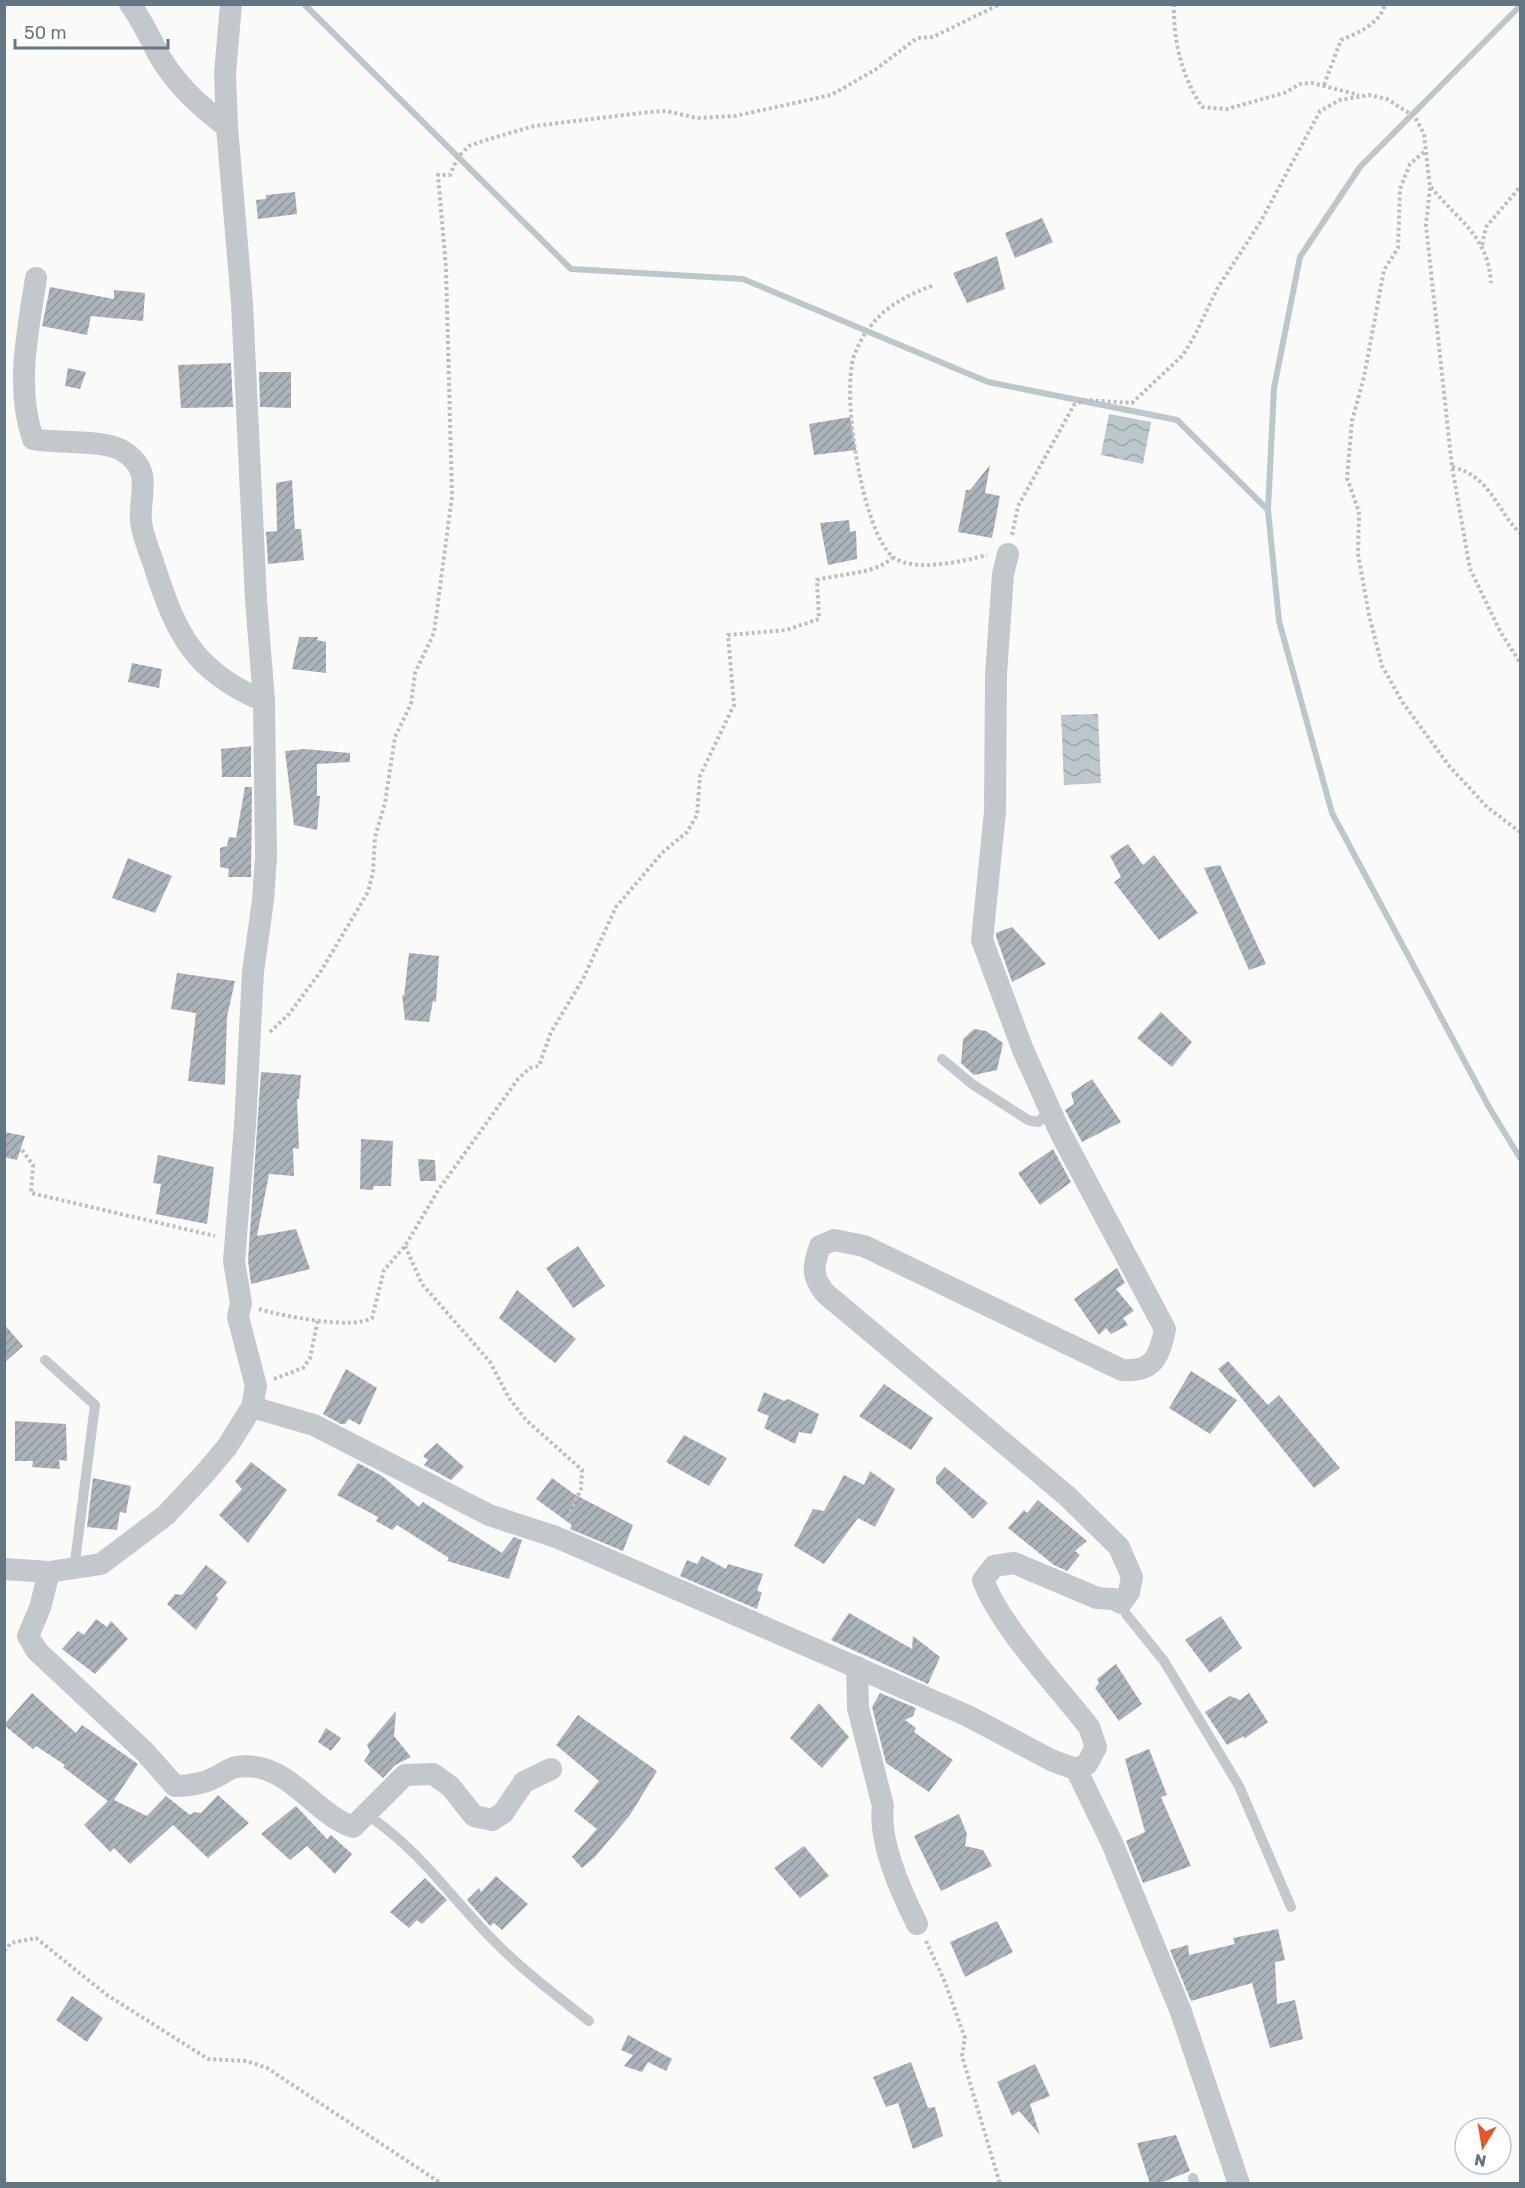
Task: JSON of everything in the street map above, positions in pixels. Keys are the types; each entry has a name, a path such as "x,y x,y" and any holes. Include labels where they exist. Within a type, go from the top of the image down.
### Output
{"street":[{"path":"130,4 183,89 201,107 227,127"},
{"path":"4,1569 50,1572 100,1564 166,1515 227,1447 253,1401 256,1386 238,1317 241,1303 234,1261 253,972 263,900 266,857 264,701 256,600 242,303 227,127 225,73 231,4"},
{"path":"36,278 23,384 27,423 33,439 80,442 121,450 135,460 144,476 141,522 178,632 209,669 236,690 264,701"},
{"path":"253,1401 314,1425 489,1515 556,1537 857,1667 969,1716 1053,1761 1076,1769 1087,1764 1096,1747 1089,1727 1003,1617 989,1596 983,1580 994,1566 1014,1563 1097,1599 1113,1599 1120,1604 1129,1592 1132,1577 1119,1547 1050,1481 826,1294 816,1283 813,1270 820,1246 834,1240 864,1246 1122,1370 1136,1371 1152,1364 1160,1353 1165,1329 1060,1132 1052,1109 1023,1050 982,940 995,812 996,675 1003,574 1008,554"},
{"path":"50,1572 40,1608 28,1636 37,1651 145,1752 175,1786 203,1782 235,1767 260,1768 283,1776 336,1821 353,1827 405,1775 433,1774 450,1786 474,1816 492,1820 503,1813 524,1782 551,1769"},
{"path":"857,1667 858,1708 883,1806 881,1819 898,1886 917,1924"},
{"path":"1076,1769 1112,1843 1181,2012 1239,2184"}],"lane":[{"path":"942,1059 972,1084 1028,1120 1038,1122 1052,1109"},
{"path":"45,1360 95,1405 74,1569"},
{"path":"1120,1604 1164,1661 1239,1786 1291,1907"},
{"path":"367,1815 398,1837 420,1857 497,1944 589,2021"}],"path":[{"path":"248,1053 289,1014 321,971 368,892 373,872 375,837 385,803 395,737 411,704 415,673 434,633 452,496 446,257 438,175 450,175 458,157 469,146 534,126 666,111 697,118 735,116 831,95 874,70 917,38 933,37 1000,4"},
{"path":"1174,4 1176,44 1192,92 1202,107 1227,109 1284,93 1300,84 1324,85 1360,95 1387,99 1415,117 1424,134 1430,187 1426,225 1452,467 1470,568 1501,633 1521,662"},
{"path":"1324,85 1341,40 1369,26 1383,10 1385,4"},
{"path":"932,285 900,299 877,317 860,345 851,369 854,437 861,485 873,523 882,542 894,557 919,564 958,562 999,553 1008,554 1018,506 1074,405 1084,400 1132,403 1183,355 1196,335 1217,289 1261,221 1320,111 1340,99 1360,95"},
{"path":"1425,151 1410,164 1400,189 1398,248 1384,270 1364,378 1352,421 1347,478 1359,512 1358,554 1369,615 1382,666 1403,703 1450,767 1487,807 1521,832"},
{"path":"1430,187 1460,220 1473,229 1481,245 1491,283"},
{"path":"1481,245 1486,227 1521,187"},
{"path":"1452,467 1464,470 1486,488 1502,506 1503,514 1511,525 1521,533"},
{"path":"241,1303 290,1318 363,1324 372,1318 384,1270 405,1246 439,1189 518,1079 530,1068 539,1066 551,1032 584,980 616,907 663,852 687,832 697,815 700,776 734,705 728,635 786,630 819,619 817,580 865,571 884,565 894,557"},
{"path":"22,1150 33,1165 31,1193 235,1240"},
{"path":"405,1246 422,1284 490,1362 509,1398 526,1420 582,1470 577,1498 556,1537"},
{"path":"253,1401 275,1378 303,1368 310,1358 318,1319"},
{"path":"917,1924 945,1982 965,2038 962,2056 1000,2184"},
{"path":"4,1951 10,1943 36,1938 107,1995 208,2059 246,2061 267,2068 442,2184"}],"water":[{"path":"1109,414 1151,422 1143,464 1101,455"},
{"path":"1098,714 1101,783 1064,785 1061,715"}],"building":[{"path":"295,192 297,214 258,219 256,200 266,199 266,195"},
{"path":"1042,218 1053,242 1015,258 1005,233"},
{"path":"997,256 1005,289 967,303 953,273"},
{"path":"50,287 114,299 114,290 145,293 143,321 91,316 87,335 42,326"},
{"path":"231,363 233,407 181,408 178,365"},
{"path":"68,368 86,372 80,389 65,386"},
{"path":"259,372 291,372 291,408 260,407"},
{"path":"850,417 856,450 814,455 809,424"},
{"path":"990,465 985,493 1000,496 992,538 958,532 966,490 970,490"},
{"path":"292,480 295,529 301,529 304,560 268,564 266,532 277,531 276,483"},
{"path":"849,520 850,532 856,531 857,559 828,565 820,523"},
{"path":"299,637 318,637 317,640 326,642 326,673 292,669"},
{"path":"132,663 162,669 159,688 128,682"},
{"path":"251,746 251,777 222,777 221,749"},
{"path":"304,749 350,753 350,762 317,764 317,796 320,796 317,830 294,825 285,751"},
{"path":"245,787 252,787 251,877 228,877 229,869 220,867 220,848 227,846 229,837 236,838"},
{"path":"1128,844 1143,865 1154,855 1198,913 1159,940 1114,882 1121,877 1110,856"},
{"path":"128,858 172,876 155,913 112,898"},
{"path":"1220,865 1266,964 1249,970 1204,868"},
{"path":"1012,927 1046,964 1012,982 996,933"},
{"path":"409,953 439,956 436,1002 433,1001 429,1022 405,1020 402,995 404,996"},
{"path":"177,973 235,981 227,1017 225,1085 188,1081 196,1013 171,1009"},
{"path":"1161,1012 1192,1042 1172,1067 1137,1038"},
{"path":"974,1029 986,1031 1003,1043 997,1070 974,1075 961,1063 963,1039"},
{"path":"261,1072 301,1075 299,1099 297,1099 299,1149 293,1148 294,1176 269,1174 257,1236 296,1229 310,1269 251,1284 248,1260"},
{"path":"1092,1079 1121,1122 1082,1142 1065,1110 1074,1104 1071,1093"},
{"path":"4,1132 25,1136 17,1160 4,1157"},
{"path":"361,1139 393,1141 391,1186 374,1186 373,1190 360,1189"},
{"path":"1053,1149 1071,1182 1040,1205 1018,1173"},
{"path":"158,1155 214,1167 207,1224 156,1214 161,1184 153,1183"},
{"path":"418,1159 435,1160 436,1181 420,1181"},
{"path":"578,1246 605,1286 573,1308 546,1268"},
{"path":"1117,1268 1125,1283 1116,1289 1134,1311 1123,1318 1128,1325 1111,1334 1106,1328 1099,1335 1074,1299"},
{"path":"517,1290 576,1339 555,1363 499,1318"},
{"path":"4,1324 23,1346 4,1363"},
{"path":"1228,1361 1268,1405 1279,1395 1340,1468 1314,1488 1218,1369"},
{"path":"346,1369 377,1388 360,1425 349,1419 345,1424 341,1424 323,1414"},
{"path":"1191,1371 1237,1400 1210,1434 1169,1408"},
{"path":"884,1384 933,1418 911,1450 859,1416"},
{"path":"764,1392 784,1401 788,1399 819,1414 812,1434 799,1432 795,1444 764,1428 769,1416 757,1411"},
{"path":"15,1421 66,1424 67,1461 59,1460 60,1469 32,1467 33,1461 15,1461"},
{"path":"684,1435 727,1458 709,1486 666,1462"},
{"path":"437,1443 464,1467 451,1480 424,1465 428,1460 423,1456"},
{"path":"251,1462 287,1490 248,1543 219,1515 242,1489 235,1481"},
{"path":"358,1463 382,1476 419,1507 423,1502 502,1553 514,1537 522,1540 509,1579 447,1561 449,1558 397,1525 392,1530 376,1521 378,1517 337,1495"},
{"path":"945,1467 988,1503 973,1519 936,1483 936,1477"},
{"path":"870,1471 895,1489 875,1527 858,1518 824,1564 794,1546 813,1509 824,1511 844,1475 864,1485"},
{"path":"93,1478 131,1486 126,1513 120,1512 117,1530 87,1527"},
{"path":"552,1478 574,1494 633,1525 623,1551 570,1529 572,1525 536,1499"},
{"path":"1038,1500 1087,1541 1075,1551 1080,1555 1067,1571 1054,1565 1008,1528 1024,1510 1027,1513"},
{"path":"702,1556 726,1569 728,1564 763,1574 757,1591 762,1592 757,1609 680,1576 687,1560 697,1564"},
{"path":"206,1565 227,1582 216,1595 218,1599 196,1630 167,1604 175,1594 182,1595"},
{"path":"849,1613 912,1649 913,1636 940,1657 928,1684 831,1640"},
{"path":"1221,1616 1242,1648 1210,1673 1185,1640"},
{"path":"96,1619 107,1627 111,1621 128,1639 95,1674 62,1649 78,1631 84,1635"},
{"path":"1116,1664 1142,1704 1119,1721 1095,1688 1099,1683 1097,1679"},
{"path":"32,1693 76,1733 82,1725 138,1764 114,1800 147,1816 166,1796 190,1815 195,1812 201,1813 218,1795 249,1823 208,1858 173,1825 130,1864 114,1848 110,1852 84,1825 108,1801 63,1767 65,1765 36,1746 33,1749 4,1725"},
{"path":"880,1693 916,1708 913,1716 905,1720 916,1728 914,1732 953,1760 929,1792 886,1763 872,1707"},
{"path":"1249,1693 1268,1722 1244,1739 1244,1736 1227,1745 1205,1712 1230,1696 1240,1700"},
{"path":"819,1703 849,1737 822,1768 790,1738"},
{"path":"396,1711 394,1736 411,1757 395,1765 383,1778 364,1761 370,1752 367,1745"},
{"path":"578,1715 657,1771 630,1815 595,1857 582,1868 572,1857 597,1829 574,1811 599,1781 556,1745"},
{"path":"326,1728 341,1738 331,1751 318,1742"},
{"path":"1149,1749 1167,1795 1161,1797 1191,1866 1143,1883 1126,1841 1145,1832 1125,1759"},
{"path":"296,1806 327,1839 331,1835 352,1854 335,1874 307,1846 290,1860 261,1834"},
{"path":"959,1814 967,1834 965,1846 983,1850 992,1866 941,1891 914,1836"},
{"path":"804,1846 829,1876 800,1898 774,1868"},
{"path":"496,1876 528,1904 502,1930 494,1923 490,1926 467,1900 479,1888 481,1892"},
{"path":"425,1878 447,1900 422,1924 417,1920 409,1928 390,1912"},
{"path":"997,1921 1013,1952 965,1977 950,1942"},
{"path":"1278,1929 1285,1960 1275,1962 1277,2004 1295,2000 1303,2039 1270,2048 1252,1983 1191,2001 1170,1950 1188,1945 1189,1955 1235,1944 1233,1938"},
{"path":"72,1996 103,2018 87,2042 56,2020"},
{"path":"628,2035 672,2059 666,2071 648,2062 642,2072 624,2066 633,2055 621,2050"},
{"path":"911,2062 928,2108 935,2107 943,2136 913,2149 898,2103 886,2107 873,2077"},
{"path":"1035,2064 1050,2096 1030,2104 1040,2135 1019,2111 1012,2116 997,2082"},
{"path":"1176,2135 1190,2171 1158,2184 1150,2184 1137,2143"}],"waterway":[{"path":"304,4 571,269 743,279 988,382 1177,420 1268,510"},
{"path":"1520,6 1360,167 1300,257 1274,388 1268,510 1279,621 1332,813 1489,1107 1520,1158"}]}
